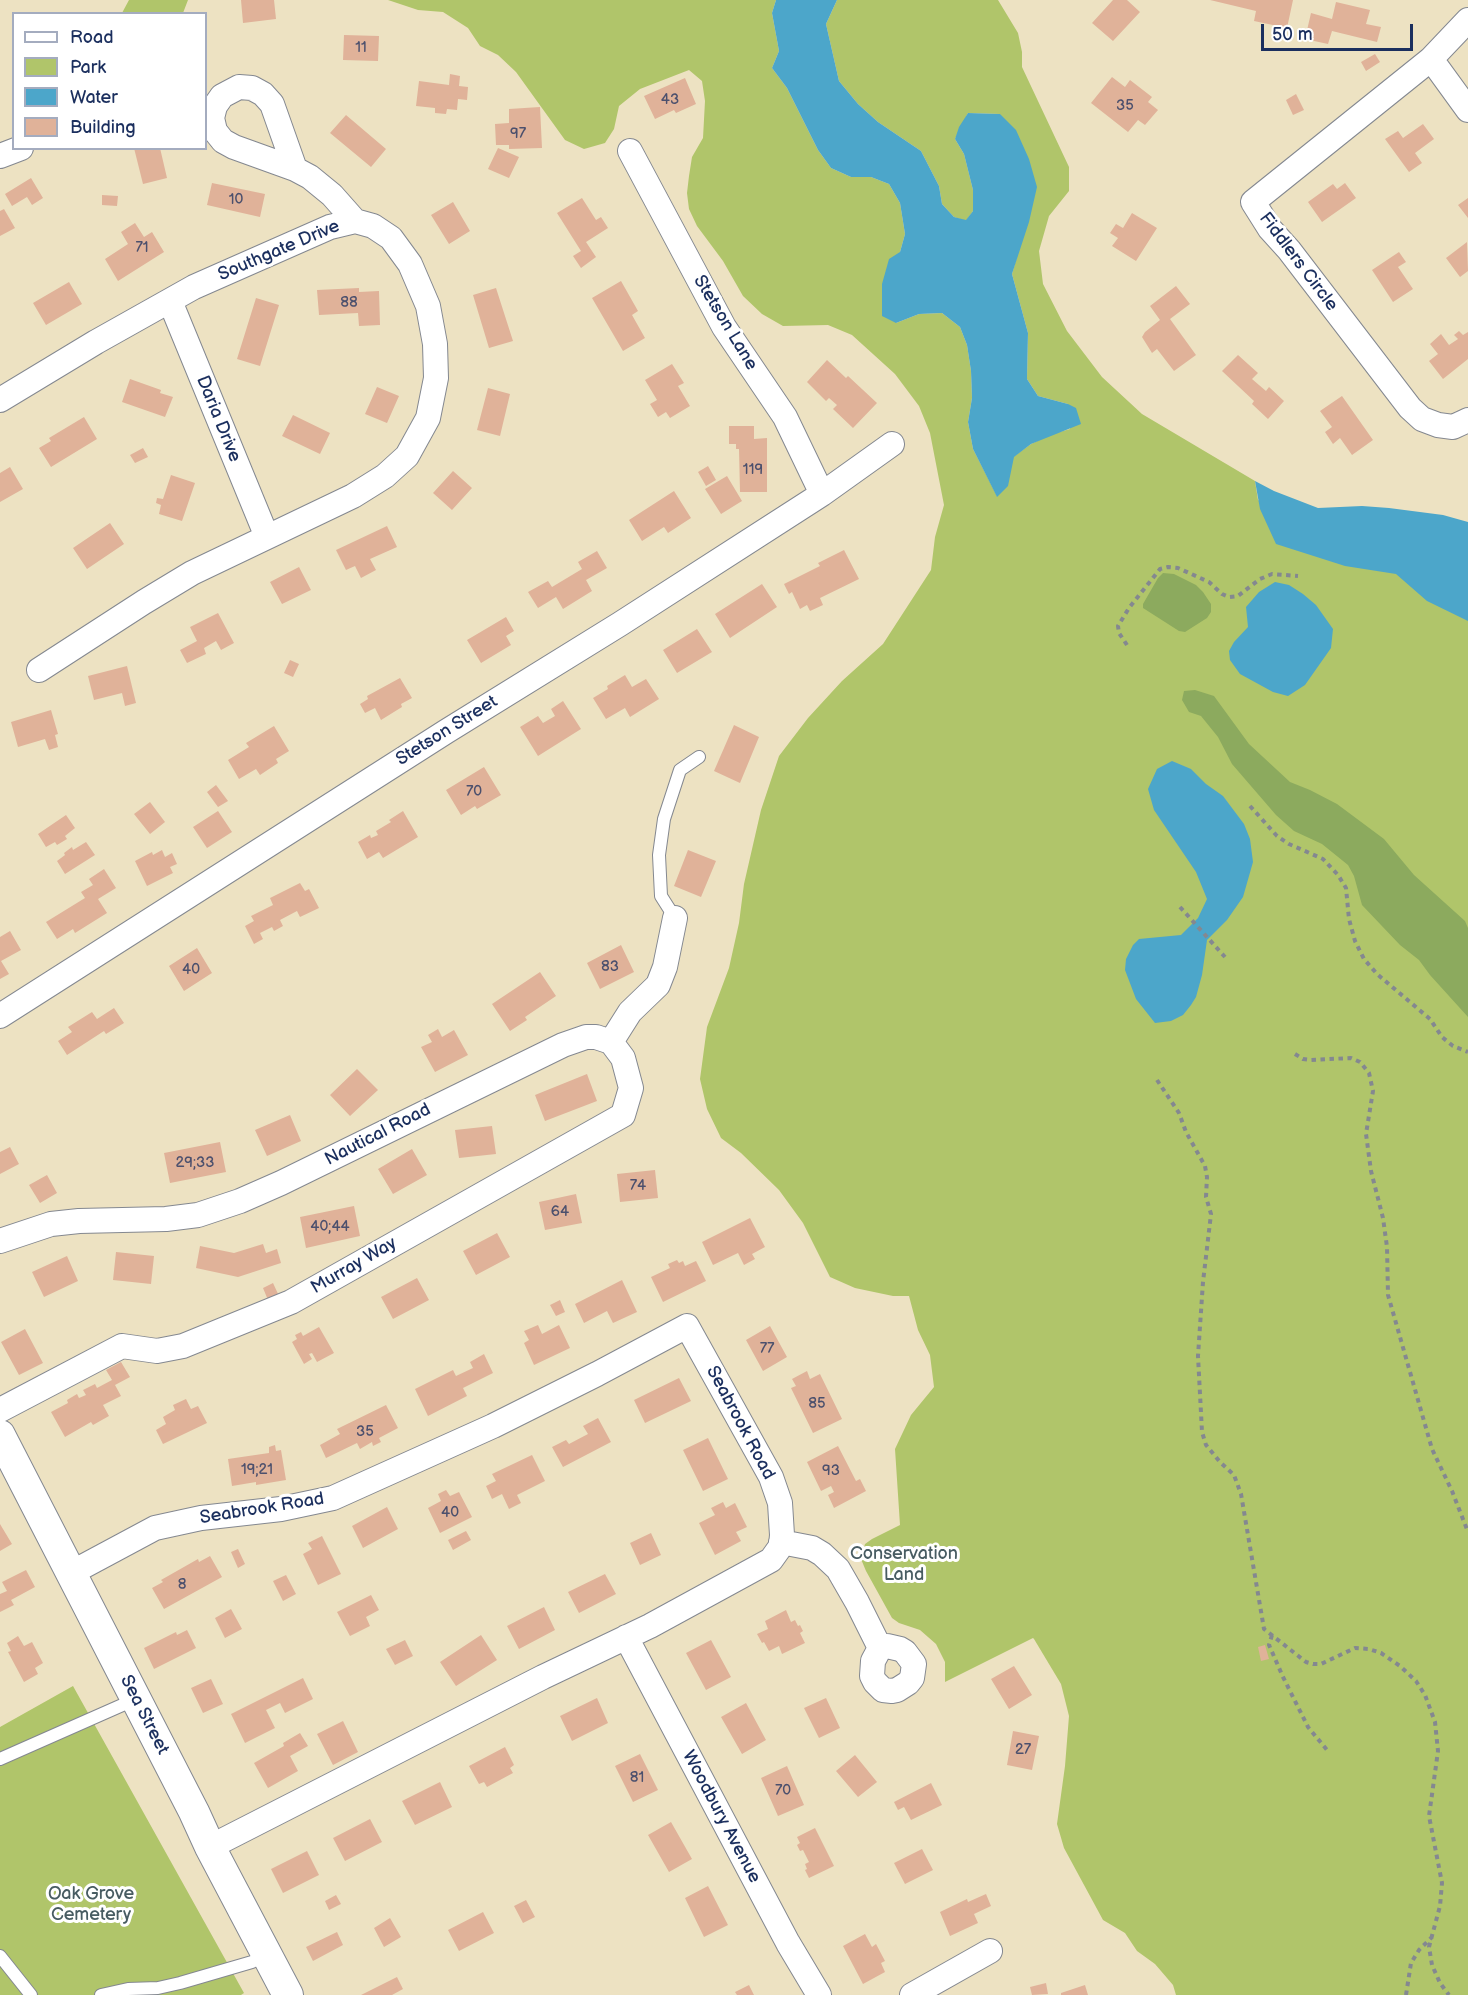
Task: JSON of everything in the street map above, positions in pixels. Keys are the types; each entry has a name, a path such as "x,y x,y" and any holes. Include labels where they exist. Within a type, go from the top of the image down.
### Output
{"street":[{"name":"Fiddlers Circle","path":"1468,20 1431,59 1253,202 1270,229 1410,408 1422,418 1438,424 1453,427 1468,420"},
{"path":"1431,59 1468,110"},
{"path":"0,156 16,150"},
{"name":"Stetson Lane","path":"630,151 724,327 785,417 822,494"},
{"path":"295,169 310,177 332,195 355,221"},
{"name":"Southgate Drive","path":"0,400 194,287 330,227 355,221 373,226 391,238 411,264 428,306 435,344 436,378 428,418 407,456 385,476 353,495 192,573 39,670"},
{"name":"Daria Drive","path":"170,301 267,537"},
{"name":"Stetson Street","path":"0,1016 822,494 892,444"},
{"path":"611,1042 630,1012 658,985 665,967 675,918"},
{"name":"Nautical Road","path":"0,1241 51,1224 166,1219 198,1215 281,1184 563,1045 586,1037 596,1037 611,1042"},
{"name":"Murray Way","path":"0,1410 122,1346 157,1351 183,1346 291,1302 623,1115 631,1088 623,1058 611,1042"},
{"name":"Seabrook Road","path":"71,1573 156,1528 201,1518 281,1509 333,1498 502,1421 687,1326 771,1477 780,1503 781,1542"},
{"name":"Sea Street","path":"0,1435 7,1467 71,1573 288,1995"},
{"path":"210,1847 410,1744 650,1626 771,1560 777,1554 781,1542 812,1548 830,1560 846,1582 880,1648"},
{"name":"Woodbury Avenue","path":"626,1637 782,1932 819,1995"},
{"path":"912,1995 990,1951"}],"lane":[{"path":"675,918 661,896 659,855 664,819 680,770 699,757"},
{"path":"0,1759 136,1699"},
{"path":"101,1995 128,1989 154,1992 252,1962 268,1954"},
{"path":"1,1958 31,1995"}],"path":[{"path":"1127,645 1119,633 1118,626 1129,608 1160,569 1178,568 1209,582 1229,597 1238,596 1260,579 1272,574 1298,576"},
{"path":"1250,806 1277,836 1323,859 1338,875 1346,888 1349,919 1355,941 1364,959 1377,974 1430,1019 1442,1037 1453,1046 1468,1052"},
{"path":"1180,907 1225,957"},
{"path":"1295,1054 1303,1059 1311,1060 1351,1058 1360,1062 1369,1073 1373,1090 1366,1134 1371,1171 1383,1218 1387,1247 1388,1295 1432,1449 1468,1532"},
{"path":"1157,1080 1173,1102 1205,1166 1206,1197 1211,1214 1198,1356 1202,1432 1206,1445 1234,1475 1241,1494 1264,1629 1306,1662 1313,1664 1321,1664 1355,1648 1381,1653 1416,1681 1425,1695 1435,1722 1438,1751 1429,1816 1442,1883 1440,1906 1429,1947 1432,1965 1440,1983 1449,1995"},
{"path":"1272,1635 1269,1645 1283,1677 1308,1727 1327,1750"},
{"path":"1406,1995 1411,1963 1432,1936"}],"green space":[{"path":"129,0 188,0 183,12 123,12"},
{"name":"Conservation Land","path":"388,0 776,0 772,13 779,51 772,68 787,88 818,150 831,168 851,177 871,177 889,184 900,203 905,234 900,252 896,323 919,314 942,313 960,327 967,345 971,371 972,398 968,422 973,449 997,496 1013,457 1049,435 1070,429 1068,404 1038,396 1027,379 1028,333 1012,274 1018,253 1000,114 968,113 955,139 964,154 973,190 973,211 966,221 954,217 942,204 939,186 921,151 878,122 858,104 839,81 826,24 837,0 998,0 1018,33 1022,67 1069,167 1069,191 1049,216 1039,251 1043,284 1067,331 1102,377 1142,414 1255,481 1258,500 1382,555 1468,615 1468,1995 1176,1995 1173,1985 1155,1964 1137,1951 1125,1933 1103,1920 1064,1848 1057,1824 1069,1716 1061,1684 1034,1639 945,1682 945,1662 936,1644 920,1630 899,1623 892,1618 866,1571 861,1559 865,1544 900,1525 895,1449 911,1415 934,1387 930,1355 918,1330 909,1296 893,1296 855,1288 830,1277 803,1223 779,1190 741,1153 721,1138 707,1109 700,1079 707,1027 729,968 739,923 744,884 761,810 779,756 808,718 842,681 883,644 931,570 935,537 944,505 930,433 919,406 895,374 852,335 828,325 783,326 762,314 743,296 723,261 697,226 689,209 687,193 689,176 692,157 703,138 705,101 702,81 689,70 640,89 619,106 614,129 605,143 584,149 565,140 516,72 498,55 480,46 468,28 443,12 418,10"},
{"path":"1163,573 1174,574 1196,585 1211,604 1211,612 1207,618 1185,632 1179,631 1143,608 1143,604"},
{"path":"1195,690 1214,696 1249,744 1290,782 1337,804 1384,839 1414,875 1465,921 1468,928 1468,1017 1419,960 1400,945 1362,905 1354,876 1348,865 1322,844 1294,831 1276,815 1232,764 1218,737 1201,716 1189,712 1182,700 1184,691"},
{"name":"Oak Grove Cemetery","path":"73,1686 244,1993 241,1995 0,1995 0,1727"}],"water":[{"path":"776,0 837,0 826,24 839,81 858,104 878,122 921,151 939,186 942,204 954,217 966,220 973,211 973,190 964,154 955,139 968,113 1000,114 1016,130 1029,159 1037,187 1029,222 1012,274 1028,333 1027,379 1038,396 1076,408 1081,424 1031,444 1014,457 1008,486 997,497 973,449 968,422 972,398 971,371 967,345 960,327 942,313 919,314 896,323 882,316 882,284 889,259 900,252 905,234 900,203 889,184 871,177 851,177 831,168 818,150 787,88 772,68 779,51 772,13"},
{"path":"1255,481 1318,508 1362,506 1389,508 1443,515 1468,522 1468,621 1427,601 1396,574 1345,566 1276,544 1260,509"},
{"path":"1275,582 1289,585 1303,594 1316,605 1333,629 1331,648 1305,685 1288,696 1273,692 1240,674 1230,660 1229,651 1248,627 1246,607 1259,592"},
{"path":"1172,761 1191,769 1223,796 1244,824 1250,839 1253,862 1243,897 1227,920 1207,940 1196,997 1183,1015 1171,1021 1155,1023 1136,999 1125,970 1126,959 1139,939 1181,935 1198,918 1207,899 1196,872 1154,810 1148,789 1157,769"}],"building":[{"path":"241,0 274,0 276,19 243,23"},
{"path":"1113,0 1127,0 1140,12 1113,41 1092,23"},
{"path":"1210,0 1293,0 1287,28 1254,21 1256,11"},
{"path":"1336,2 1370,10 1366,24 1381,27 1377,42 1332,31 1328,44 1305,39 1311,13 1332,19"},
{"path":"344,35 379,36 378,61 343,60"},
{"path":"1375,54 1380,62 1366,71 1361,62"},
{"path":"450,74 460,76 459,86 468,87 467,100 458,99 457,110 447,109 446,114 435,113 435,108 416,106 419,81 449,85"},
{"path":"1112,77 1125,87 1130,80 1152,97 1148,102 1158,110 1145,125 1138,120 1128,132 1091,103"},
{"path":"685,78 696,104 676,113 674,110 655,119 644,96"},
{"path":"1296,94 1304,110 1293,115 1286,100"},
{"path":"540,107 542,148 509,149 509,145 496,145 495,124 509,123 509,109"},
{"path":"346,115 386,149 371,167 330,133"},
{"path":"1423,124 1434,139 1415,153 1422,163 1409,172 1385,139 1398,131 1403,138"},
{"path":"498,148 519,157 509,178 488,169"},
{"path":"134,150 160,150 167,178 143,184"},
{"path":"31,178 43,198 32,205 27,197 12,206 5,194"},
{"path":"212,183 265,194 260,217 207,205"},
{"path":"1345,183 1356,198 1322,222 1308,202 1333,184 1337,189"},
{"path":"102,195 118,196 117,206 102,205"},
{"path":"582,198 596,220 601,217 608,228 586,242 596,257 581,268 573,256 581,251 557,213"},
{"path":"1468,198 1468,218 1458,205"},
{"path":"453,202 470,231 449,244 431,215"},
{"path":"4,209 15,228 0,236 0,211"},
{"path":"1132,213 1157,228 1136,261 1112,246 1118,238 1110,233 1116,224 1123,228"},
{"path":"135,223 144,237 152,232 164,252 118,281 105,259 128,244 121,232"},
{"path":"1467,242 1468,271 1460,277 1446,258"},
{"path":"1399,252 1406,262 1398,267 1413,289 1393,302 1372,270"},
{"path":"621,281 638,311 632,315 645,338 623,351 592,298"},
{"path":"69,282 82,304 46,325 33,303"},
{"path":"1176,286 1190,304 1170,319 1196,355 1174,371 1157,349 1152,353 1142,337 1160,320 1150,306"},
{"path":"359,288 359,292 379,291 380,325 359,326 358,313 319,315 317,290"},
{"path":"496,288 513,341 489,348 473,295"},
{"path":"256,298 279,305 260,366 237,359"},
{"path":"1459,331 1463,335 1468,332 1468,359 1443,379 1429,361 1438,354 1430,344 1441,334 1449,345 1458,339 1454,335"},
{"path":"1238,355 1258,373 1252,379 1266,391 1269,387 1284,401 1268,419 1252,404 1254,401 1222,371"},
{"path":"827,360 877,403 853,428 833,409 837,405 829,398 826,401 807,382"},
{"path":"672,364 684,383 678,386 690,406 670,418 666,412 658,417 650,404 657,400 645,380"},
{"path":"130,379 161,390 160,393 173,397 165,417 122,402"},
{"path":"377,387 399,396 387,423 365,414"},
{"path":"488,388 510,394 500,436 477,430"},
{"path":"1342,396 1373,440 1352,455 1340,438 1333,444 1325,432 1332,427 1320,411"},
{"path":"293,415 330,433 320,454 282,436"},
{"path":"84,417 97,439 51,467 39,448 51,441 49,438"},
{"path":"729,426 754,426 754,439 767,438 767,492 740,492 739,449 736,449 736,444 729,444"},
{"path":"143,448 148,457 135,463 130,455"},
{"path":"708,466 716,480 706,486 698,472"},
{"path":"10,467 23,489 0,502 0,473"},
{"path":"453,471 472,488 452,510 433,493"},
{"path":"171,475 195,483 182,521 159,514 161,505 156,503 157,498 163,499"},
{"path":"727,476 742,501 721,514 705,489"},
{"path":"674,491 691,518 668,533 664,527 642,541 629,520"},
{"path":"110,523 124,544 87,569 73,548"},
{"path":"387,526 397,547 370,559 376,570 361,578 355,566 346,570 336,550"},
{"path":"844,550 859,579 820,598 823,605 810,611 807,605 800,609 792,592 789,594 784,584 820,566 818,563"},
{"path":"597,551 607,568 586,580 592,591 563,609 556,597 538,608 528,592 548,581 552,587 582,569 578,562"},
{"path":"299,567 311,590 282,604 270,582"},
{"path":"762,584 777,607 730,638 715,614"},
{"path":"218,613 234,643 221,650 216,641 204,648 206,654 187,663 180,650 197,641 190,627"},
{"path":"506,617 514,631 506,636 511,645 481,663 467,640"},
{"path":"697,629 712,652 677,673 663,650"},
{"path":"290,660 299,664 293,677 284,673"},
{"path":"127,666 136,703 125,706 122,693 94,700 88,676"},
{"path":"625,675 632,687 646,679 659,699 630,717 625,708 606,719 593,698"},
{"path":"400,678 412,698 381,720 375,708 365,713 360,704 368,699 367,696"},
{"path":"563,701 581,729 538,756 520,727 538,716 543,723 555,716 551,709"},
{"path":"51,710 58,734 55,735 58,747 49,750 45,739 18,747 11,722"},
{"path":"734,725 759,737 740,783 714,771"},
{"path":"274,726 289,751 276,759 278,763 260,775 256,769 239,779 228,760 249,747 246,743"},
{"path":"484,767 501,795 461,815 446,790"},
{"path":"216,785 228,801 218,807 207,792"},
{"path":"150,802 165,822 150,834 134,814"},
{"path":"218,811 232,832 207,848 193,827"},
{"path":"403,811 418,837 383,858 379,852 367,859 358,842 370,835 371,838 378,835 376,831"},
{"path":"66,815 75,828 65,836 67,839 57,845 55,842 46,847 38,834"},
{"path":"86,842 95,855 65,874 57,861 72,847 73,850"},
{"path":"162,850 165,857 172,853 177,864 170,867 173,873 147,886 135,861 152,852 153,855"},
{"path":"688,850 716,861 701,897 674,886"},
{"path":"104,869 116,888 98,899 107,913 75,933 73,929 57,939 46,922 85,898 81,892 93,885 89,879"},
{"path":"300,883 305,891 309,889 319,908 300,917 297,911 280,920 283,926 274,931 272,927 260,933 263,939 254,944 245,926 254,921 251,916 273,905 270,898"},
{"path":"10,931 21,950 1,961 9,974 0,979 0,937"},
{"path":"621,945 634,972 600,989 587,963"},
{"path":"197,948 212,973 184,991 169,966"},
{"path":"540,972 556,996 525,1017 527,1020 510,1031 492,1004"},
{"path":"114,1008 124,1023 106,1034 104,1031 67,1055 58,1041 72,1032 68,1027 92,1012 97,1019"},
{"path":"438,1029 442,1037 454,1030 468,1055 435,1072 421,1047 432,1042 428,1035"},
{"path":"357,1069 378,1090 350,1116 330,1095"},
{"path":"587,1074 597,1101 545,1121 535,1095"},
{"path":"290,1115 301,1141 267,1156 255,1130"},
{"path":"492,1126 496,1154 459,1158 455,1130"},
{"path":"220,1142 226,1172 170,1183 164,1153"},
{"path":"10,1147 19,1164 0,1174 0,1152"},
{"path":"412,1149 427,1175 393,1194 378,1169"},
{"path":"655,1170 658,1198 620,1202 617,1174"},
{"path":"47,1175 57,1193 40,1203 29,1185"},
{"path":"576,1194 582,1223 545,1230 539,1202"},
{"path":"354,1206 360,1236 306,1248 300,1217"},
{"path":"750,1218 765,1247 752,1254 755,1259 744,1265 738,1253 713,1265 702,1242"},
{"path":"497,1233 510,1257 476,1275 463,1251"},
{"path":"263,1244 266,1253 277,1249 281,1263 238,1277 196,1268 200,1246 234,1253"},
{"path":"116,1252 154,1256 151,1284 113,1280"},
{"path":"67,1256 78,1281 44,1297 32,1272"},
{"path":"677,1260 679,1263 683,1261 685,1266 696,1261 706,1281 663,1302 651,1277 670,1268 668,1264"},
{"path":"417,1278 429,1300 393,1319 381,1297"},
{"path":"622,1280 637,1312 613,1323 607,1311 584,1323 575,1304"},
{"path":"273,1283 279,1296 268,1300 263,1288"},
{"path":"560,1300 565,1312 556,1316 550,1305"},
{"path":"538,1325 542,1334 559,1325 570,1348 534,1365 524,1343 529,1340 524,1331"},
{"path":"770,1326 787,1357 763,1371 746,1340"},
{"path":"319,1327 334,1353 317,1362 312,1353 309,1354 312,1359 304,1364 292,1342 297,1339 295,1335 301,1332 303,1336"},
{"path":"25,1329 43,1363 19,1375 1,1342"},
{"path":"484,1354 493,1373 463,1388 467,1396 428,1416 415,1389 453,1370 456,1376 473,1368 470,1362"},
{"path":"121,1362 130,1377 115,1385 121,1396 103,1405 109,1416 93,1425 91,1422 65,1437 51,1412 68,1403 67,1400 77,1394 79,1398 86,1395 83,1390 95,1384 97,1388 112,1380 106,1370"},
{"path":"807,1371 810,1379 820,1374 842,1419 813,1433 791,1388 796,1386 792,1379"},
{"path":"679,1378 691,1401 645,1423 634,1400"},
{"path":"186,1399 191,1409 198,1406 207,1423 163,1444 156,1430 166,1424 163,1417 175,1410 173,1405"},
{"path":"386,1405 398,1428 379,1438 381,1442 373,1446 372,1442 360,1449 357,1443 326,1458 320,1445 340,1434 337,1429"},
{"path":"598,1418 611,1442 563,1467 552,1447 566,1440 569,1444 588,1434 583,1426"},
{"path":"708,1438 728,1479 703,1491 683,1450"},
{"path":"275,1445 276,1451 281,1450 286,1480 232,1486 228,1459 269,1453 269,1447"},
{"path":"838,1446 856,1481 860,1479 866,1491 834,1508 828,1495 834,1492 831,1486 821,1491 807,1462"},
{"path":"532,1455 545,1481 517,1495 521,1503 509,1509 502,1494 492,1499 486,1486 496,1481 492,1474"},
{"path":"446,1490 450,1496 459,1492 472,1517 440,1533 428,1508 441,1501 438,1494"},
{"path":"723,1502 726,1508 735,1503 747,1527 736,1532 741,1541 715,1555 699,1523 715,1515 711,1508"},
{"path":"387,1507 398,1529 363,1548 352,1526"},
{"path":"0,1524 12,1544 0,1551"},
{"path":"466,1531 471,1540 453,1550 448,1540"},
{"path":"651,1533 661,1555 640,1565 630,1543"},
{"path":"322,1536 341,1574 318,1585 303,1554 312,1549 308,1543"},
{"path":"238,1549 245,1564 238,1568 231,1552"},
{"path":"210,1556 222,1577 164,1609 152,1588 163,1582 161,1580 198,1559 199,1562"},
{"path":"26,1570 35,1587 11,1600 14,1605 0,1612 0,1594 7,1591 2,1582"},
{"path":"605,1574 616,1594 579,1613 568,1592"},
{"path":"286,1575 296,1594 283,1601 273,1581"},
{"path":"371,1595 379,1610 366,1617 370,1626 350,1636 337,1612"},
{"path":"544,1607 555,1630 519,1649 507,1626"},
{"path":"231,1609 242,1629 225,1638 215,1618"},
{"path":"786,1610 791,1622 795,1620 798,1626 800,1625 803,1631 800,1633 805,1643 782,1654 779,1646 769,1651 757,1634 768,1629 765,1621"},
{"path":"187,1630 196,1648 154,1669 144,1648 176,1632 177,1635"},
{"path":"481,1635 497,1660 456,1686 440,1662"},
{"path":"18,1636 24,1646 32,1642 43,1663 35,1668 38,1674 24,1682 8,1652 11,1651 7,1643"},
{"path":"405,1640 413,1656 395,1665 386,1649"},
{"path":"711,1640 731,1677 706,1690 686,1653"},
{"path":"1265,1645 1269,1659 1261,1661 1258,1647"},
{"path":"1014,1666 1032,1695 1009,1709 991,1679"},
{"path":"303,1678 313,1699 285,1713 280,1703 266,1710 275,1728 245,1743 231,1714"},
{"path":"211,1679 223,1704 203,1713 191,1688"},
{"path":"597,1698 608,1723 572,1741 560,1716"},
{"path":"826,1698 840,1728 819,1738 804,1708"},
{"path":"746,1703 766,1740 742,1754 721,1717"},
{"path":"343,1721 358,1752 333,1765 317,1734"},
{"path":"1013,1731 1039,1736 1032,1770 1007,1765"},
{"path":"300,1733 308,1746 290,1756 298,1771 268,1788 254,1763 284,1746 283,1743"},
{"path":"505,1747 514,1765 510,1768 513,1773 487,1787 484,1782 479,1784 469,1766"},
{"path":"640,1754 658,1790 633,1802 615,1766"},
{"path":"855,1755 877,1782 858,1797 836,1771"},
{"path":"787,1766 804,1805 778,1816 761,1778"},
{"path":"440,1782 452,1807 415,1825 402,1801"},
{"path":"931,1783 942,1805 911,1820 904,1807 898,1810 894,1802"},
{"path":"370,1819 382,1842 345,1861 333,1838"},
{"path":"671,1822 692,1859 669,1872 648,1835"},
{"path":"815,1828 834,1866 809,1878 805,1864 809,1862 803,1850 800,1851 797,1845 800,1843 797,1837"},
{"path":"922,1849 933,1870 905,1884 894,1863"},
{"path":"307,1851 319,1875 283,1893 271,1869"},
{"path":"708,1886 728,1925 704,1937 685,1898"},
{"path":"986,1894 991,1906 974,1914 978,1923 950,1936 940,1912 967,1899 968,1902"},
{"path":"336,1895 341,1904 329,1910 325,1901"},
{"path":"526,1900 535,1917 523,1923 514,1906"},
{"path":"483,1912 494,1933 459,1951 448,1930"},
{"path":"390,1918 401,1937 384,1947 374,1928"},
{"path":"337,1932 343,1945 313,1961 306,1947"},
{"path":"865,1934 872,1947 876,1944 885,1961 881,1963 885,1972 863,1984 843,1946"},
{"path":"397,1977 403,1989 392,1995 361,1995"},
{"path":"1046,1983 1048,1994 1032,1995 1030,1987"},
{"path":"749,1985 754,1995 737,1995 735,1992"},
{"path":"1085,1985 1088,1995 1061,1995 1061,1993"}]}
